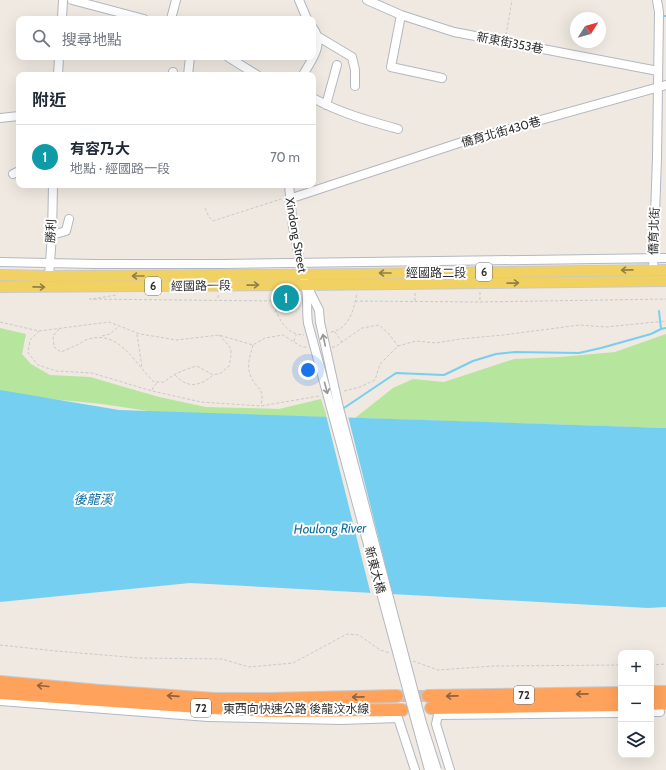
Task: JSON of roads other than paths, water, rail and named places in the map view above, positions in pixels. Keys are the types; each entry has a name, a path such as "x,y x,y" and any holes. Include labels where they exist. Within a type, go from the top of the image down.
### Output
{"highway":[{"name":"東西向快速公路 後龍汶水線","path":"0,682 214,699 397,696"},
{"path":"654,692 666,692"},
{"name":"東西向快速公路 後龍汶水線","path":"0,693 212,708 269,710 402,710"},
{"name":"72","path":"618,693 429,702 618,704"}],"main road":[{"name":"經國路二段","path":"303,274 666,270"},
{"name":"經國路一段","path":"0,275 303,274"},
{"name":"經國路二段","path":"306,285 666,281"},
{"name":"經國路一段","path":"0,287 306,285"}],"street":[{"path":"62,16 63,0"},
{"path":"72,0 133,16"},
{"path":"172,16 176,0"},
{"path":"299,0 306,16"},
{"name":"新東街353巷","path":"367,0 401,15 454,32 658,70"},
{"name":"僑育北街","path":"653,270 657,158 659,12 657,0"},
{"path":"401,15 392,67 442,78"},
{"path":"316,32 352,57 355,70 355,86"},
{"path":"316,38 318,45 316,51"},
{"path":"58,72 59,60"},
{"path":"188,72 190,60"},
{"path":"233,60 252,72"},
{"path":"305,72 312,60"},
{"path":"326,105 337,65"},
{"name":"僑育北街430巷","path":"289,198 347,181 462,142 657,89 666,85"},
{"path":"316,100 326,105 361,118 398,129"},
{"path":"0,118 16,116"},
{"path":"657,158 666,159"},
{"name":"勝利","path":"49,276 53,188"},
{"name":"Xindong Street","path":"289,188 293,227 306,285"},
{"path":"52,235 66,231 69,219"},
{"path":"0,262 49,264 224,264 666,258"},
{"name":"新東大橋","path":"306,285 319,310 320,322 341,416 422,723 437,770"},
{"name":"新東大橋","path":"306,285 306,309 308,323 429,770"},
{"path":"0,701 208,717 341,720 398,718 415,770"},
{"path":"450,770 436,724 438,715 618,713"}],"water":[{"name":"後龍溪","path":"0,390 119,410 666,428 666,607 648,608 190,583 0,602"}],"waterway":[{"path":"661,16 666,16"},
{"path":"659,311 661,329"},
{"path":"341,410 396,373 444,375 473,361 496,354 515,352 579,353 651,334 666,328"}],"tunnel":[{"path":"397,696 428,696"}],"place":[{"name":"有容乃大","path":"286,298"}],"water label":[{"name":"Houlong River","path":"330,528"}]}
